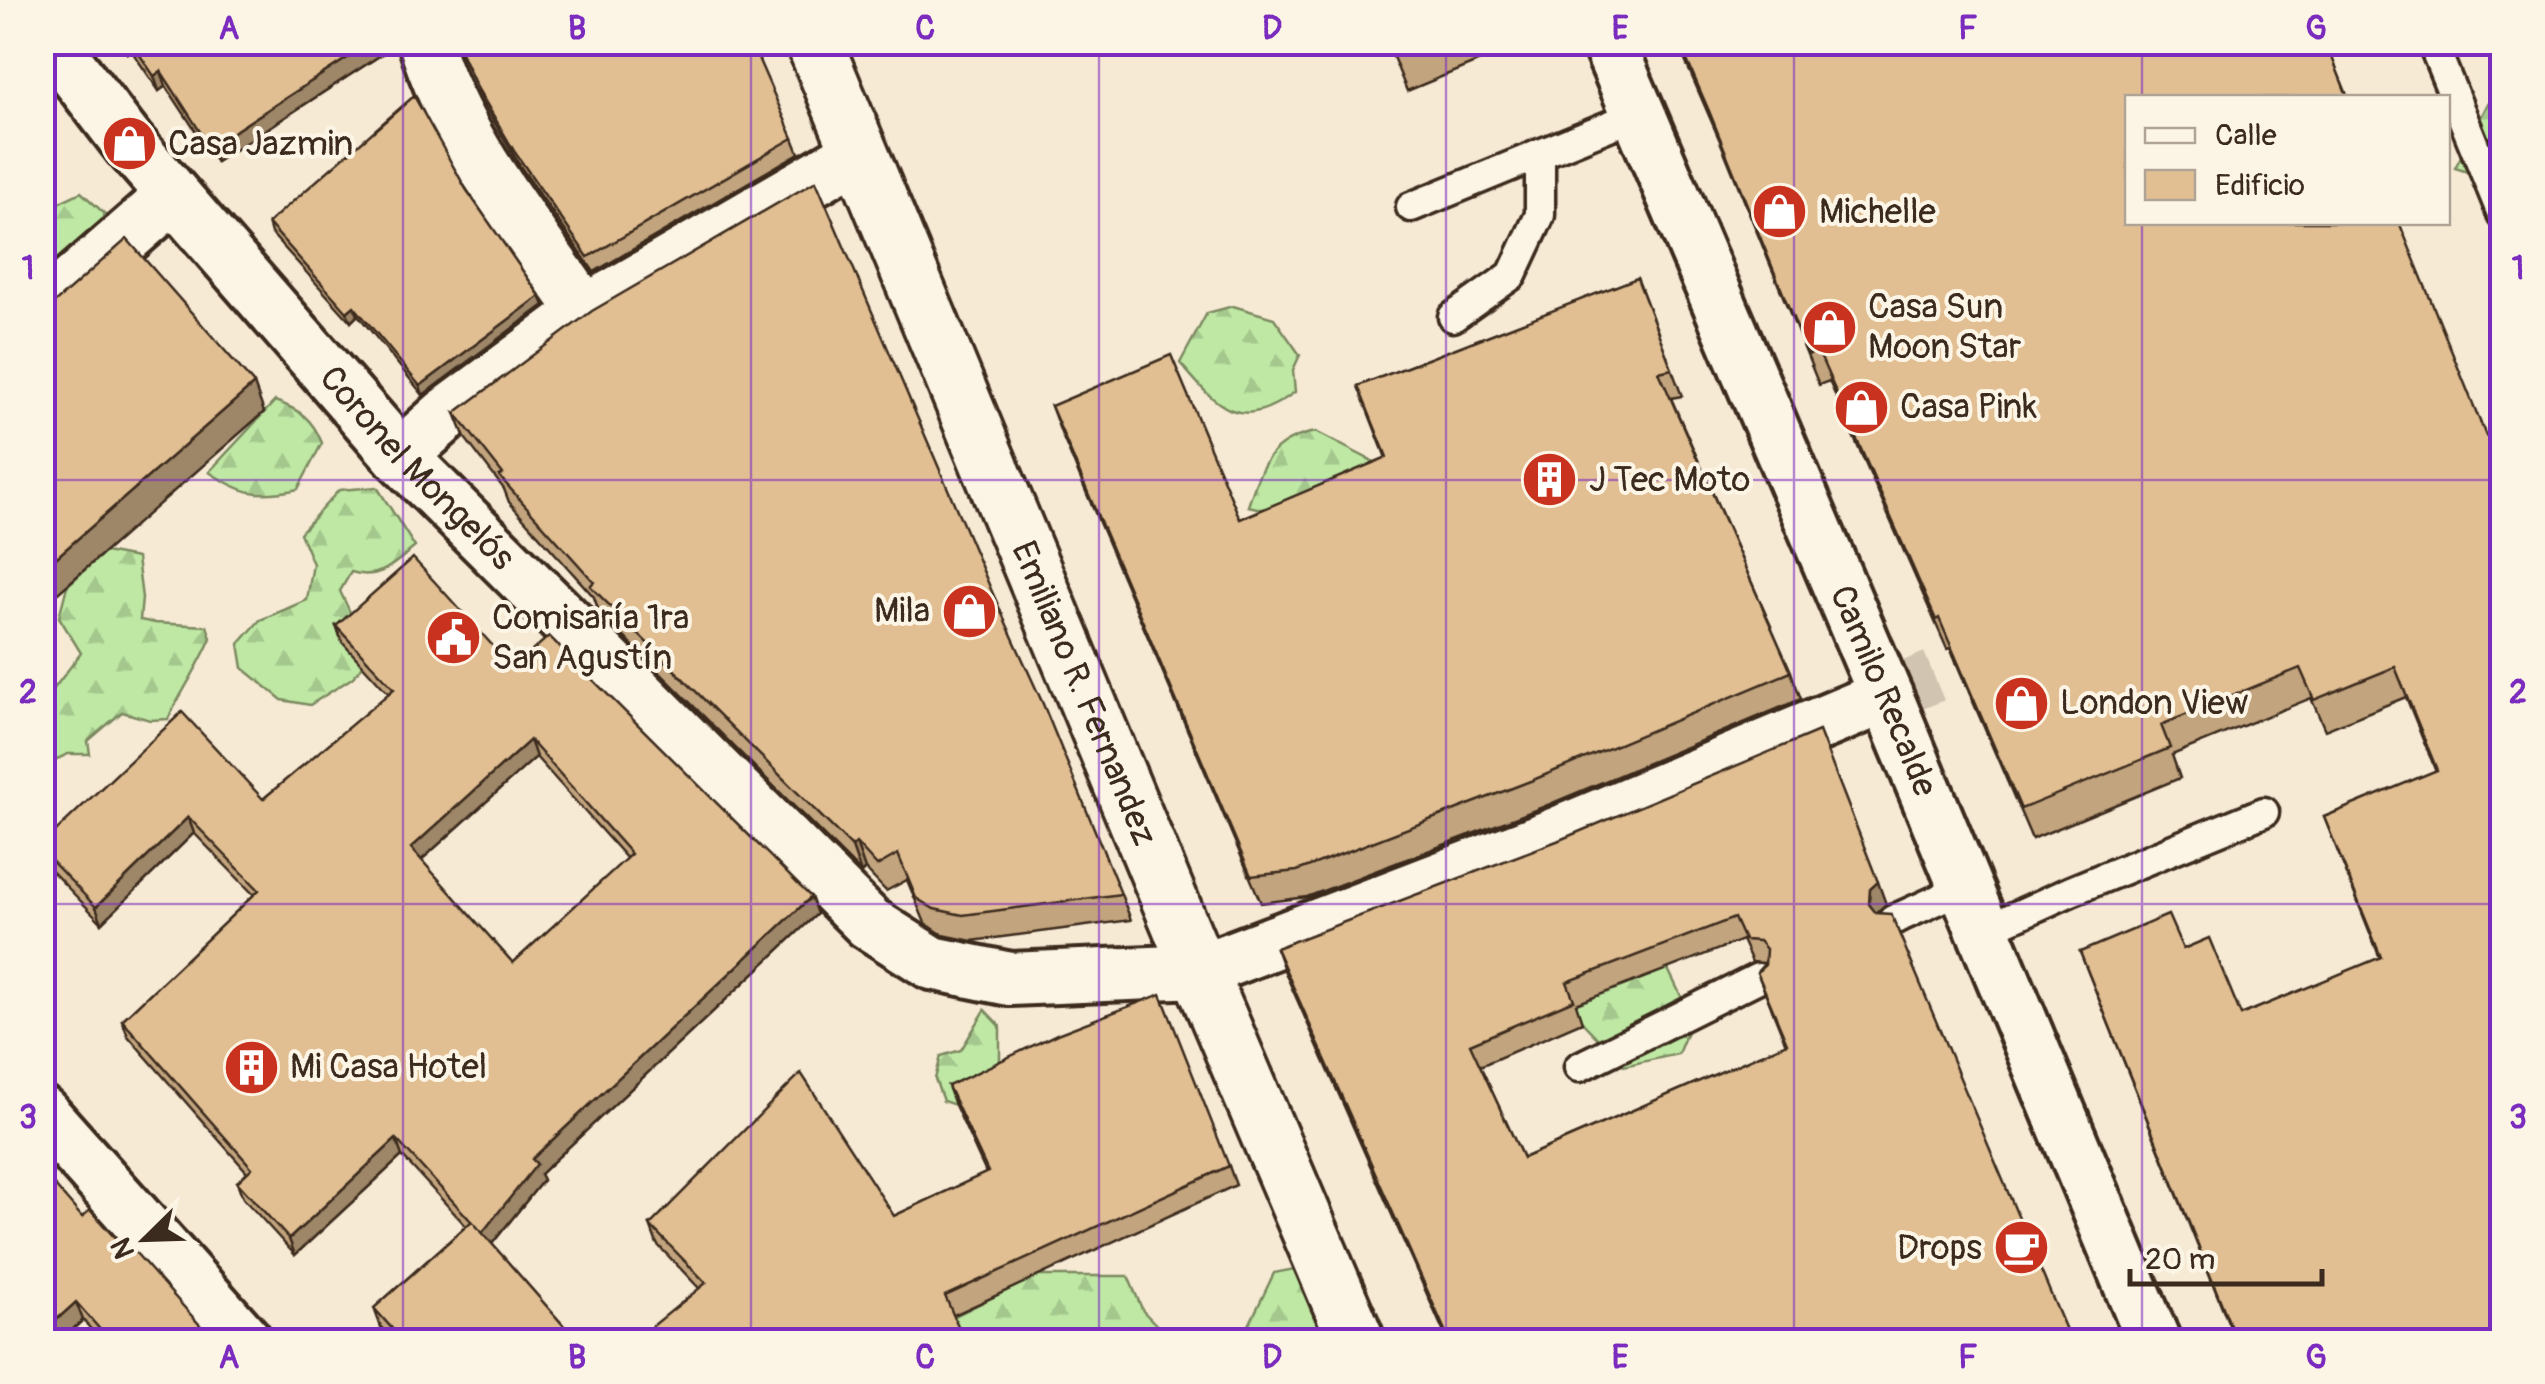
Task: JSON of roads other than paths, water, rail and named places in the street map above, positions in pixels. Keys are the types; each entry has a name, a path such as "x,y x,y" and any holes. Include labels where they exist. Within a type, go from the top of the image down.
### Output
{"street":[{"name":"Coronel Mongelós","path":"51,42 173,196 400,456 870,922 932,962 1010,978 1199,971 1554,835 1886,696"},
{"path":"424,42 469,144 584,312"},
{"name":"Emiliano R. Fernandez","path":"814,42 1357,1342"},
{"name":"Camilo Recalde","path":"1608,42 1886,696 2154,1342"},
{"path":"400,456 446,415 584,312 858,154"},
{"path":"42,310 173,196"},
{"path":"42,1113 246,1342"}],"lane":[{"path":"2432,42 2502,214"},
{"path":"1412,207 1638,114"},
{"path":"1453,317 1512,275 1540,215 1540,154"},
{"path":"1893,920 2070,891 2264,812"},
{"path":"1579,1067 1758,978"}],"tunnel":[{"path":"1886,696 2025,639"}],"place":[{"name":"Casa Jazmin","path":"129,144"},
{"name":"Michelle","path":"1780,212"},
{"name":"Casa Sun Moon Star","path":"1829,327"},
{"name":"Casa Pink","path":"1861,407"},
{"name":"J Tec Moto","path":"1550,480"},
{"name":"Mila","path":"969,611"},
{"name":"Comisaría 1ra San Agustín","path":"453,638"},
{"name":"London View","path":"2021,703"},
{"name":"Mi Casa Hotel","path":"251,1067"},
{"name":"Drops","path":"2021,1248"}]}
